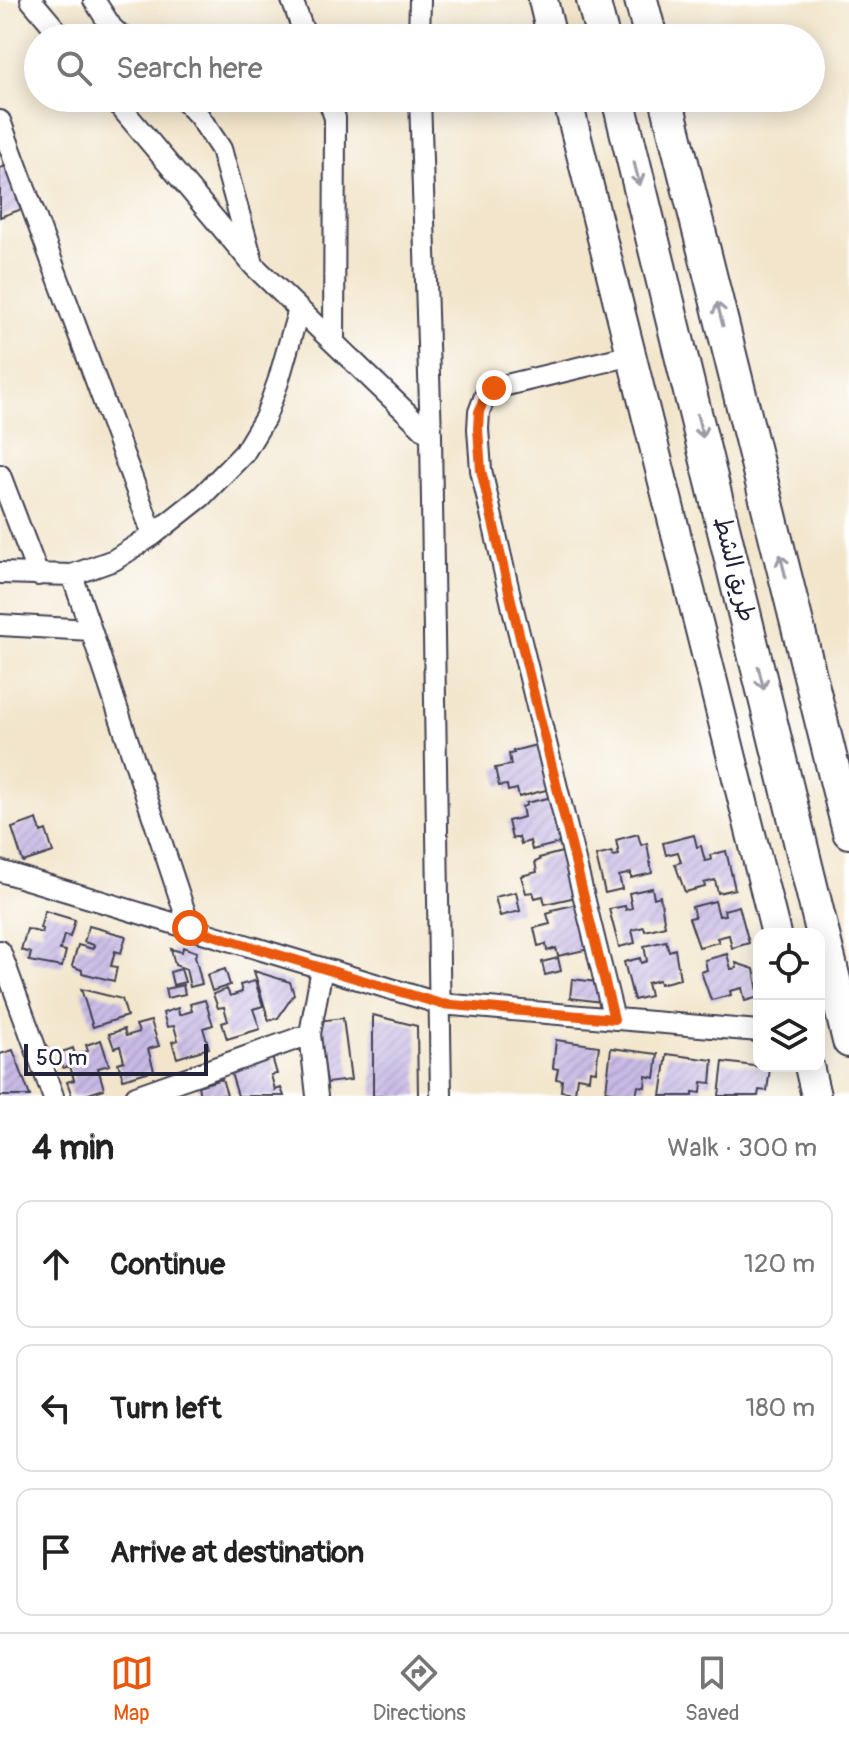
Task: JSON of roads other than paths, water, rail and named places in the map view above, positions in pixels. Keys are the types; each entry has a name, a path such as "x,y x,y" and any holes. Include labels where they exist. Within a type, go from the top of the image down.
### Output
{"main road":[{"path":"593,0 599,24"},
{"path":"641,0 647,24"},
{"name":"طريق الشط","path":"621,112 849,1041"},
{"name":"طريق الشط","path":"669,112 849,832"}],"street":[{"path":"31,0 51,24"},
{"path":"94,0 109,24"},
{"path":"292,0 301,24"},
{"path":"419,24 420,0"},
{"path":"543,0 549,24"},
{"path":"125,112 254,266 431,436"},
{"path":"195,112 221,149 254,266"},
{"path":"333,112 334,343"},
{"path":"420,112 431,436 441,1096"},
{"path":"571,112 775,928"},
{"path":"0,121 153,535"},
{"path":"0,573 72,575 114,560 153,535 201,497 244,453 265,418 299,309"},
{"path":"614,1019 509,593 481,470 478,429 479,412 485,396 494,388 632,355"},
{"path":"0,475 38,575"},
{"path":"72,575 190,928"},
{"path":"0,625 91,630"},
{"path":"0,871 441,1004 753,1031"},
{"path":"0,951 53,1096"},
{"path":"317,1096 310,1034 322,968"},
{"path":"136,1096 310,1034"},
{"path":"810,1072 816,1096"}]}
